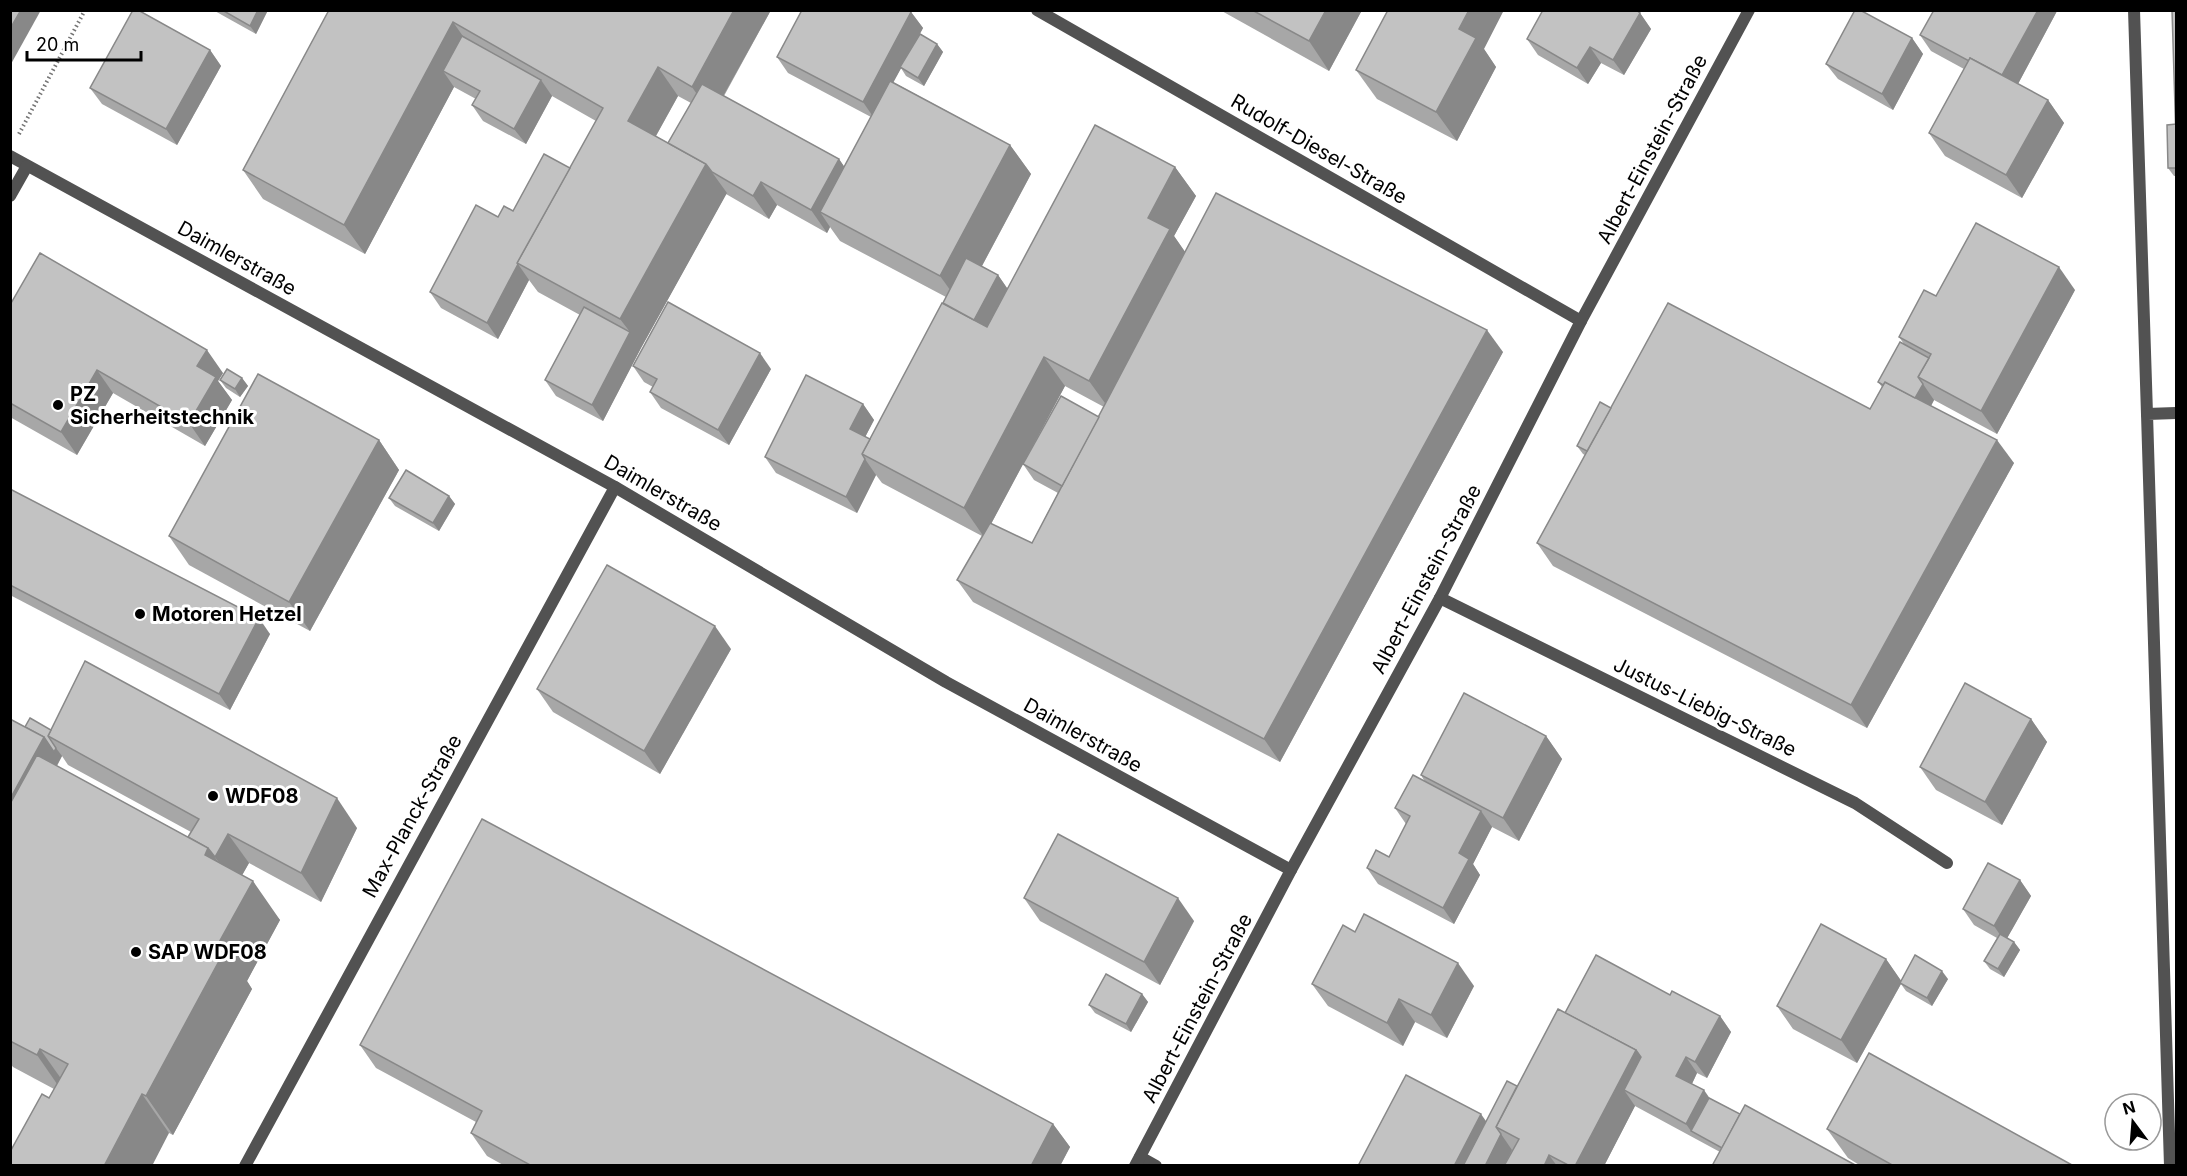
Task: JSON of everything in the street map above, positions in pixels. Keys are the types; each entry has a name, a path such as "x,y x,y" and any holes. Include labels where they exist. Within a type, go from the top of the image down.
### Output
{"street":[{"name":"Rudolf-Diesel-Straße","path":"1037,10 1581,321"},
{"name":"Albert-Einstein-Straße","path":"1138,1161 1291,870 1440,598 1581,321 1749,10"},
{"path":"2134,10 2170,1166"},
{"name":"Daimlerstraße","path":"10,156 615,487 946,682 1291,870"},
{"path":"10,196 27,166"},
{"path":"2147,414 2176,413"},
{"name":"Max-Planck-Straße","path":"245,1166 615,487"},
{"name":"Justus-Liebig-Straße","path":"1440,598 1855,803 1947,863"},
{"path":"1138,1161 1156,1166"}],"path":[{"path":"15,142 85,10"}],"building":[{"path":"10,10 21,10 10,29"},
{"path":"133,10 138,10 210,50 166,129 90,88"},
{"path":"222,10 258,10 250,26"},
{"path":"329,10 734,10 692,87 658,67 628,121 706,164 620,319 517,263 603,108 453,22 344,225 243,170"},
{"path":"802,10 908,10 911,12 863,102 777,57"},
{"path":"1252,10 1326,10 1309,41"},
{"path":"1388,10 1469,10 1459,29 1476,38 1436,112 1356,70"},
{"path":"1543,10 1636,10 1640,13 1613,60 1590,47 1577,68 1527,39"},
{"path":"1855,10 1860,10 1912,38 1882,94 1826,64"},
{"path":"1934,10 2038,10 2002,75 1970,58 1969,61 1920,35"},
{"path":"2172,10 2176,10 2176,140"},
{"path":"920,34 937,44 918,78 900,67"},
{"path":"462,36 541,80 514,129 472,105 480,91 443,71"},
{"path":"1970,58 2048,100 2006,175 1929,133"},
{"path":"890,81 1010,145 940,276 820,212"},
{"path":"702,84 839,159 811,210 761,182 753,196 712,172 706,164 668,143"},
{"path":"2176,124 2176,168 2168,168 2167,125"},
{"path":"1095,125 1175,167 1148,218 1170,229 1089,381 1044,357 964,508 862,454 942,303 987,327"},
{"path":"544,154 570,168 517,263 487,323 430,292 476,205 498,217 504,206 513,211"},
{"path":"1216,193 1487,330 1264,739 957,580 990,523 1032,543"},
{"path":"1976,223 2059,267 1981,411 1918,377 1931,354 1899,337 1924,290 1936,296"},
{"path":"40,253 207,350 197,366 216,377 189,423 97,370 61,432 10,403 10,305"},
{"path":"966,258 998,275 974,320 943,303"},
{"path":"668,302 760,353 718,430 650,392 657,379 633,366"},
{"path":"1668,303 1870,409 1885,382 1997,440 1851,705 1537,543"},
{"path":"584,307 630,332 592,405 545,380"},
{"path":"1900,342 1929,358 1918,377 1923,384 1915,398 1885,382 1883,385 1878,382"},
{"path":"227,369 242,378 235,389 220,380"},
{"path":"258,374 379,440 289,602 169,536"},
{"path":"806,375 863,404 850,429 870,439 862,454 865,459 846,497 765,457"},
{"path":"1061,396 1099,417 1062,486 1023,464"},
{"path":"1600,402 1611,408 1587,451 1577,446"},
{"path":"406,470 449,496 433,523 389,498"},
{"name":"Motoren Hetzel","path":"10,489 259,618 219,694 10,585"},
{"path":"607,565 715,626 644,751 537,689"},
{"name":"WDF08","path":"85,661 337,798 301,873 228,834 215,857 208,848 188,837 199,819 48,736"},
{"path":"1965,683 2031,719 1985,802 1920,767"},
{"path":"1464,693 1546,736 1503,818 1421,775"},
{"path":"30,718 51,730 48,736 56,748 54,752 44,737 25,727"},
{"path":"10,719 44,737 10,799"},
{"name":"SAP WDF08","path":"37,755 208,848 205,855 253,881 217,946 225,950 146,1096 142,1094 104,1166 10,1166 10,1152 42,1094 49,1098 68,1064 40,1049 37,1055 10,1041 10,804"},
{"path":"1413,775 1481,811 1459,853 1469,859 1443,908 1367,868 1376,850 1389,857 1410,816 1395,808"},
{"path":"482,819 1053,1124 1031,1166 532,1166 471,1133 482,1111 360,1045"},
{"path":"1058,834 1178,898 1144,962 1024,898"},
{"path":"1988,863 2020,880 1994,926 1963,909"},
{"path":"1364,914 1458,963 1431,1015 1399,999 1387,1023 1312,984 1343,925 1355,932"},
{"path":"1821,924 1886,959 1841,1040 1777,1006"},
{"path":"2000,934 2014,942 1998,969 1984,961"},
{"path":"1596,955 1670,995 1672,991 1720,1016 1695,1062 1686,1057 1676,1076 1704,1090 1686,1124 1624,1090 1641,1057 1636,1050 1565,1013"},
{"path":"1915,955 1942,971 1927,998 1900,983"},
{"path":"1106,974 1142,994 1126,1024 1089,1005"},
{"path":"1558,1009 1636,1050 1575,1166 1570,1166 1549,1155 1544,1166 1504,1166 1519,1139 1496,1127"},
{"path":"1869,1053 2072,1165 1894,1166 1827,1129"},
{"path":"1406,1075 1481,1114 1454,1166 1358,1166"},
{"path":"1507,1081 1517,1086 1496,1127 1501,1134 1485,1166 1463,1166"},
{"path":"1709,1098 1740,1114 1722,1148 1691,1131"},
{"path":"1745,1105 1857,1166 1712,1166"}],"place":[{"name":"PZ Sicherheitstechnik","path":"58,405"},
{"name":"Motoren Hetzel","path":"140,614"},
{"name":"WDF08","path":"213,796"},
{"name":"SAP WDF08","path":"136,952"}]}
